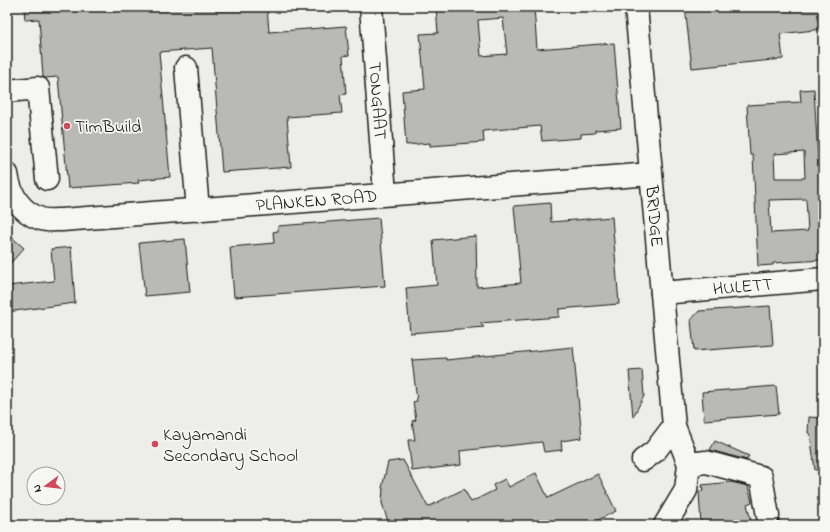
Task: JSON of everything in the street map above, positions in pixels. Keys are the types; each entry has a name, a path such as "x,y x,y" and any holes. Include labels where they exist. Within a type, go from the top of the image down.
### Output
{"street":[{"name":"TONGAAT","path":"371,7 385,194"},
{"name":"BRIDGE","path":"636,7 674,426 689,464"},
{"path":"186,68 198,210"},
{"path":"7,91 38,88 47,179"},
{"name":"PLANKEN ROAD","path":"7,174 12,196 23,209 41,219 62,220 651,174"},
{"name":"HULETT","path":"662,293 823,279"},
{"path":"643,460 655,451 674,426"},
{"path":"665,525 686,490 689,464 706,462 761,477 768,516"}],"building":[{"path":"24,7 267,7 269,32 346,26 349,55 343,56 346,94 340,95 342,113 287,117 291,167 222,172 212,48 159,52 170,177 138,180 139,183 68,188 58,77 43,77 39,19 25,20"},
{"path":"436,7 534,7 537,49 614,43 621,128 595,130 595,133 581,134 581,138 542,141 540,126 483,131 484,142 430,146 430,143 406,145 402,91 425,89 420,34 438,33","holes":["503,18 507,54 481,56 478,20"]},
{"path":"685,7 823,7 823,29 780,34 783,59 692,68"},
{"path":"814,89 823,230 823,260 773,263 773,265 758,266 753,155 750,155 747,105 801,102 800,90","holes":["804,152 805,178 775,178 774,154","806,199 808,231 771,233 769,200"]},
{"path":"550,203 551,222 612,217 619,304 559,309 559,317 480,323 484,327 410,333 406,288 437,285 433,240 476,236 477,287 521,283 514,206"},
{"path":"379,218 385,286 234,297 230,247 274,243 273,232 278,231 278,226"},
{"path":"7,233 24,248 7,267"},
{"path":"185,239 190,292 145,296 139,243"},
{"path":"71,247 75,303 7,312 7,286 54,281 51,249"},
{"path":"770,306 773,345 694,351 691,320 699,311"},
{"path":"573,347 582,438 561,441 562,450 544,452 542,442 460,451 461,465 412,471 408,440 415,440 412,421 416,420 413,402 417,401 412,360 446,358 446,360"},
{"path":"642,370 644,396 633,417 629,371"},
{"path":"776,386 779,414 704,420 702,392"},
{"path":"809,417 823,418 823,469 815,470 810,433 808,433"},
{"path":"715,441 749,456 747,460 710,450"},
{"path":"403,460 428,507 464,489 471,502 495,490 493,485 505,479 509,487 536,473 548,498 598,474 616,511 588,525 389,525 382,503 382,488 388,462"},
{"path":"731,482 748,486 752,502 747,504 752,525 701,525 699,492 703,491 702,485"}],"place":[{"name":"TimBuild","path":"67,126"},
{"name":"Kayamandi Secondary School","path":"155,444"}]}
